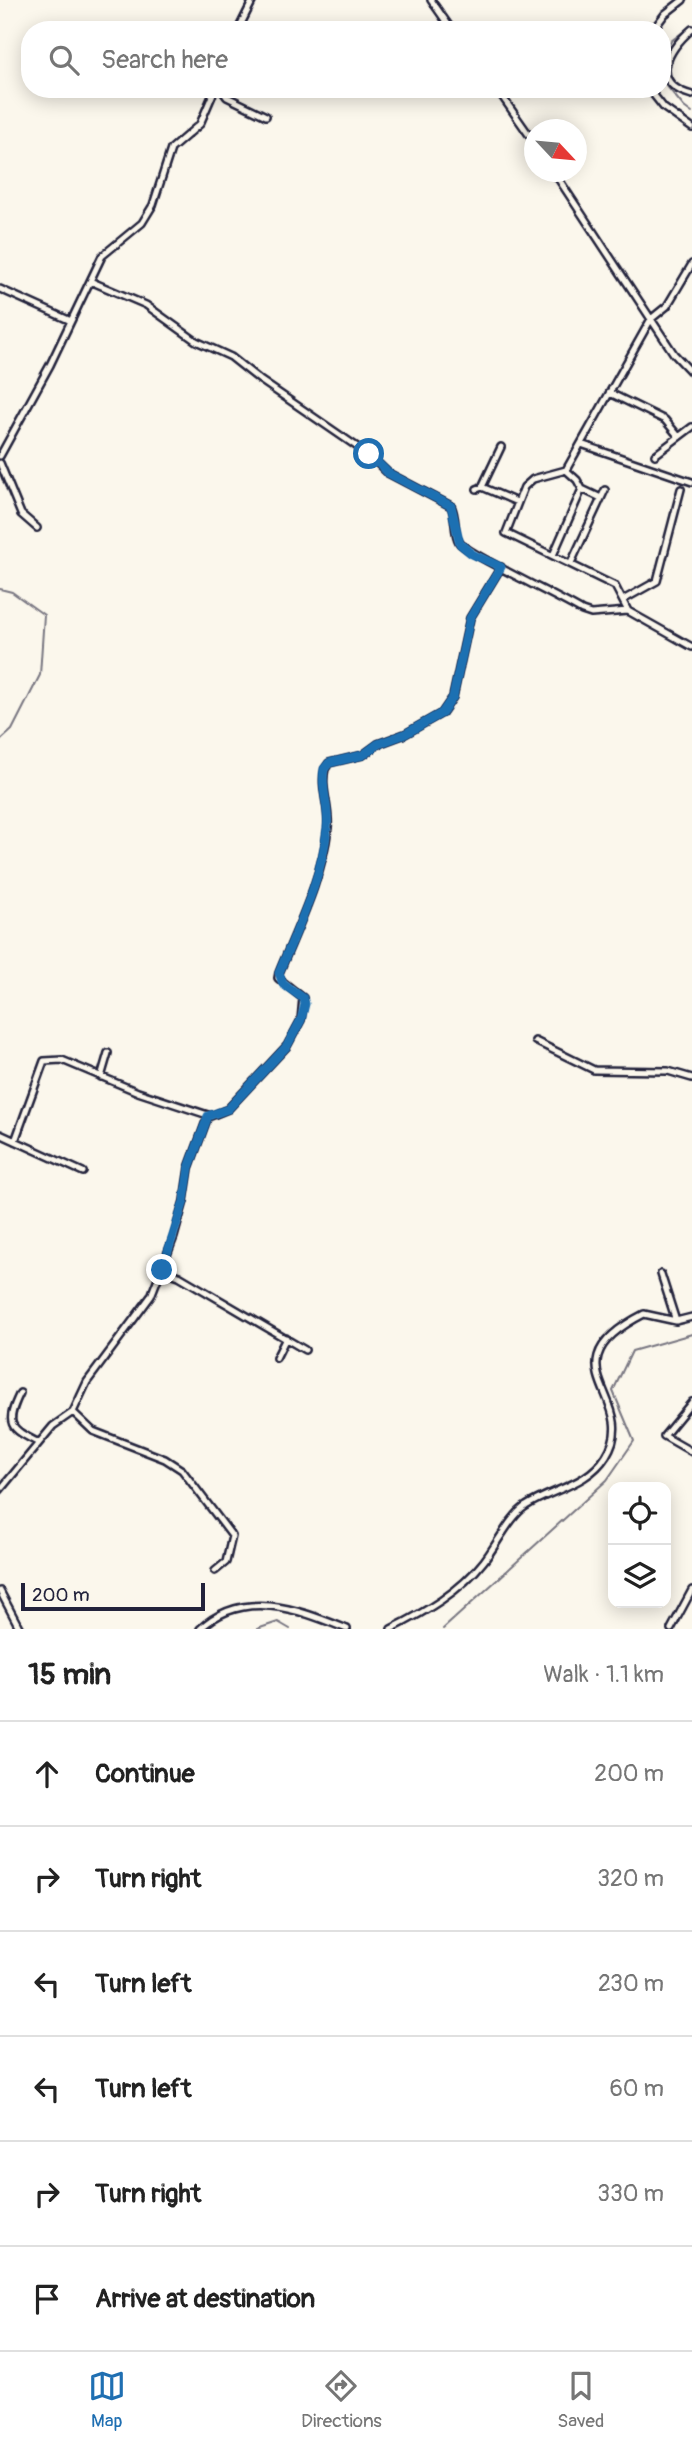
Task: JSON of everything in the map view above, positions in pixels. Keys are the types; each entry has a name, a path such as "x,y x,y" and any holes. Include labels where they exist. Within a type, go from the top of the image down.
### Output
{"street":[{"path":"242,21 253,0"},
{"path":"430,0 445,21"},
{"path":"660,21 683,0"},
{"path":"671,53 692,29"},
{"path":"671,84 692,95"},
{"path":"0,456 107,250 142,223 153,205 171,149 200,124 211,98"},
{"path":"230,98 266,116"},
{"path":"503,98 524,128"},
{"path":"656,98 664,108 692,128"},
{"path":"561,182 674,354 692,373"},
{"path":"628,611 615,586 554,553 506,533 517,502 533,480 566,470 651,319 667,306 692,264"},
{"path":"90,281 146,306 196,341 231,357 260,380 369,454 388,473 451,506 460,544 472,554 591,614 628,611 692,647"},
{"path":"0,289 71,321"},
{"path":"610,393 665,419 679,437"},
{"path":"654,456 692,427"},
{"path":"581,444 692,482"},
{"path":"501,447 479,488 517,502"},
{"path":"0,463 21,514 37,528"},
{"path":"566,470 582,489 601,498"},
{"path":"554,553 582,489"},
{"path":"623,600 648,589 657,581 681,489"},
{"path":"571,563 605,490"},
{"path":"15,1141 44,1061 62,1060 208,1116 228,1109 248,1084 278,1056 304,1011 303,998 283,984 279,973 307,906 322,859 328,816 324,769 329,763 363,755 378,744 417,728 442,713 453,697 470,618 501,567"},
{"path":"535,1041 594,1070 668,1071 692,1078"},
{"path":"101,1077 108,1053"},
{"path":"0,1490 61,1419 73,1412 87,1382 151,1296 184,1201 189,1168 208,1116"},
{"path":"0,1135 83,1172"},
{"path":"162,1270 179,1276 305,1350"},
{"path":"661,1274 676,1321"},
{"path":"391,1629 435,1605 472,1575 525,1506 578,1482 596,1469 606,1457 614,1427 597,1365 597,1353 604,1339 644,1314 676,1321 692,1317"},
{"path":"276,1358 286,1338"},
{"path":"20,1393 12,1410 12,1426 39,1443"},
{"path":"692,1402 664,1436 692,1452"},
{"path":"73,1412 93,1431 165,1459 189,1476 232,1536 226,1562 215,1571"},
{"path":"671,1629 692,1590"},
{"path":"0,1591 20,1629"},
{"path":"200,1629 231,1610 263,1604 293,1608 347,1629"}],"waterway":[{"path":"671,41 692,25"},
{"path":"671,91 692,113"},
{"path":"0,589 12,592 44,615 40,675 12,730 0,741"},
{"path":"443,1629 607,1480 634,1441 613,1391 632,1351 692,1334"},
{"path":"257,1629 278,1622 290,1629"}],"route":[{"path":"162,1270 184,1201 189,1168 208,1116 228,1109 248,1084 278,1056 287,1046 304,1011 303,998 278,978 307,906 322,859 328,816 324,769 329,763 351,760 369,752 378,744 429,722 450,704 461,646 470,618 501,567 472,554 460,544 451,506 388,473 369,454"}]}
